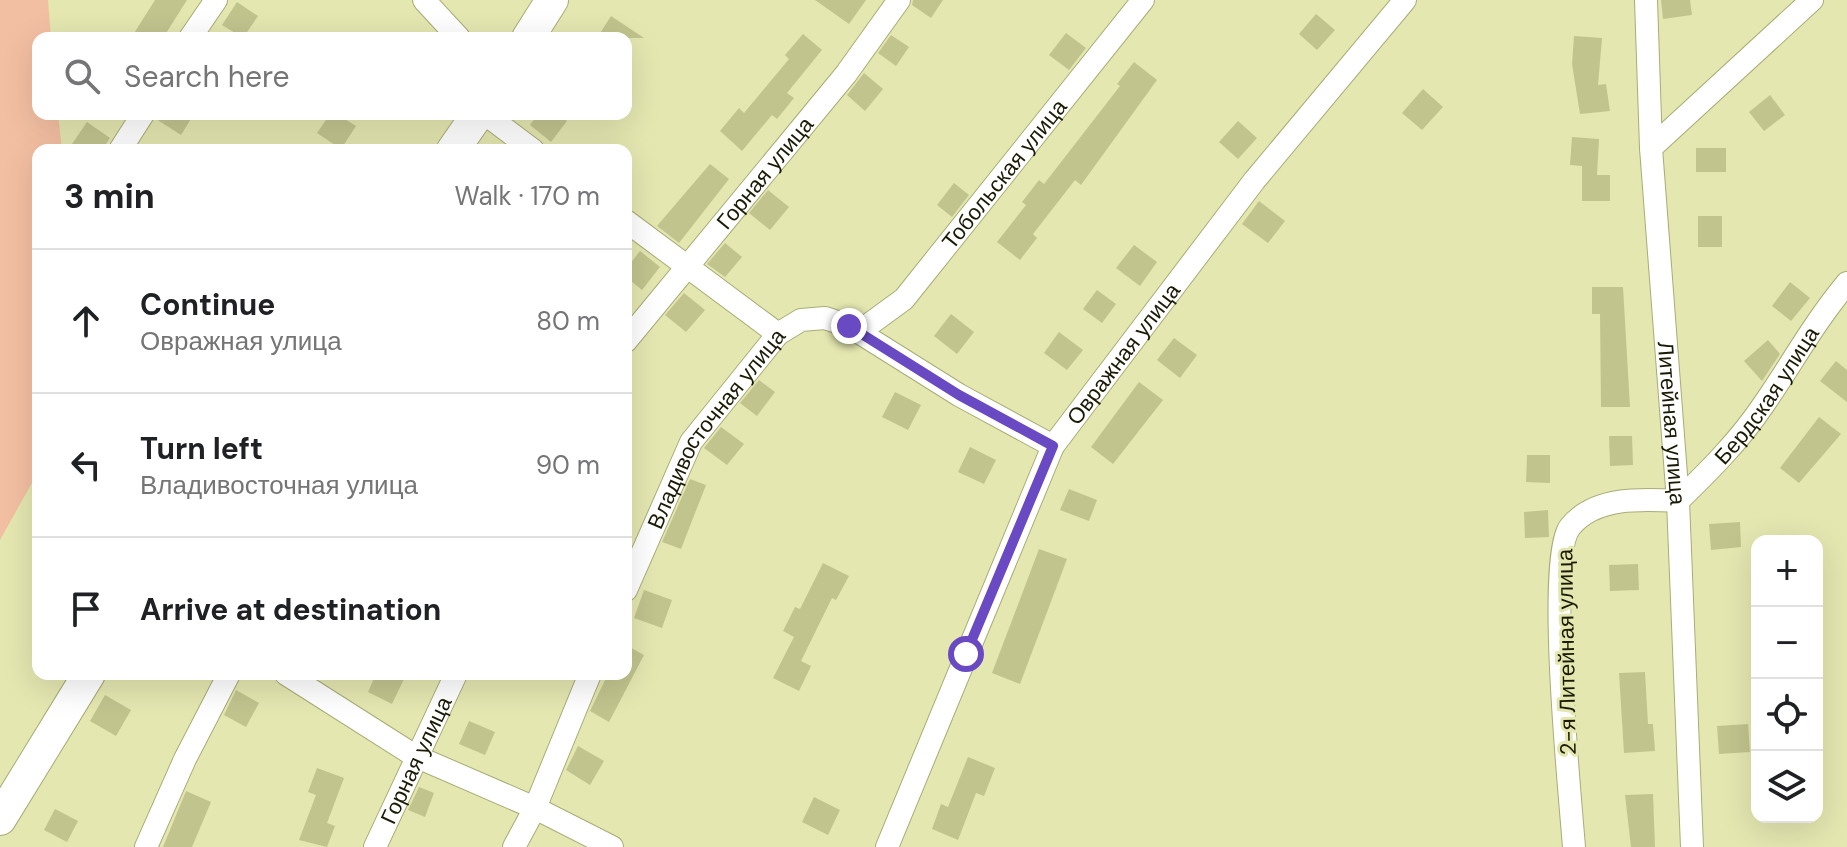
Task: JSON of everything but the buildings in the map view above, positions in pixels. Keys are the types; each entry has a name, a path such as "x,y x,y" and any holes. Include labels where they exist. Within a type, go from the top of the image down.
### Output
{"street":[{"path":"194,32 216,0"},
{"path":"424,0 453,32"},
{"path":"532,32 552,0"},
{"name":"Горная улица","path":"632,334 846,74 899,0"},
{"name":"Тобольская улица","path":"849,326 867,326 904,299 1143,0"},
{"name":"Овражная улица","path":"887,847 1053,446 1254,181 1405,0"},
{"name":"Литейная улица","path":"1646,0 1651,148 1678,501 1692,847"},
{"path":"1651,148 1812,0"},
{"path":"124,144 139,120"},
{"path":"457,144 474,120"},
{"path":"493,120 525,144"},
{"path":"632,226 778,334"},
{"name":"Бердская улица","path":"1678,501 1710,470 1763,406 1811,326 1847,283"},
{"name":"Владивосточная улица","path":"632,576 691,442 778,334 801,320 825,318 849,326 959,395 1053,446"},
{"name":"2-я Литейная улица","path":"1574,847 1561,624 1563,539 1586,512 1616,503 1678,501"},
{"path":"0,819 85,680"},
{"path":"146,847 185,759 226,680"},
{"path":"295,680 415,756 535,808 612,847"},
{"name":"Горная улица","path":"375,847 453,680"},
{"path":"514,847 535,808 588,680"}],"shaded area":[{"path":"0,0 48,0 51,32 32,32 32,120 59,120 61,144 32,144 32,483 0,540"}],"route":[{"path":"849,326 959,395 1053,446 966,654"}]}
